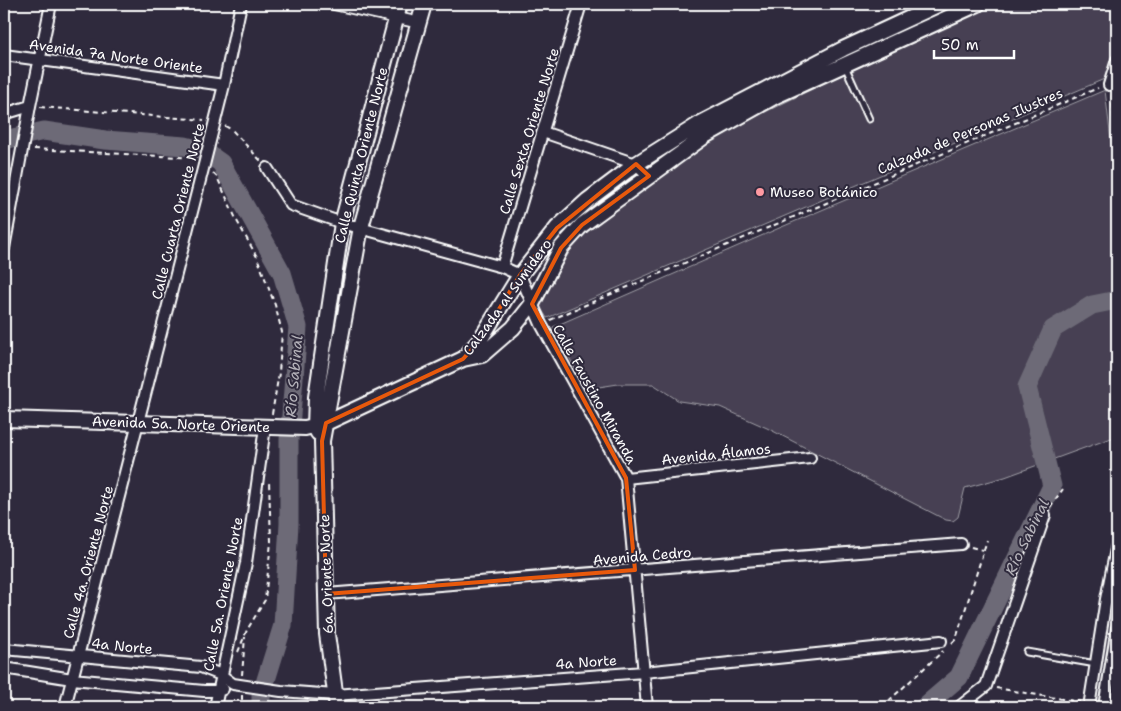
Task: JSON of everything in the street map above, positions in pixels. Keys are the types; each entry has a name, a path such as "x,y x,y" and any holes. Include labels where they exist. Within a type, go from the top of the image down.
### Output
{"main road":[{"name":"Calle Quinta Oriente Norte","path":"315,426 360,227 424,4"},
{"path":"703,130 776,96 940,4"},
{"path":"841,58 978,4"},
{"name":"Calle Quinta Oriente Norte","path":"315,426 316,397 342,223 397,10"},
{"name":"Calzada al Sumidero","path":"463,359 480,340 520,275 557,228 588,200 636,164 703,130"},
{"name":"Calzada al Sumidero","path":"463,359 482,355 513,328 532,304 561,248 582,225 649,176 703,130"},
{"name":"Avenida 5a. Norte Oriente","path":"4,419 269,427 315,426 463,359"},
{"name":"6a. Oriente Norte","path":"315,426 322,441 327,634 336,701"}],"street":[{"path":"4,248 29,110 51,4"},
{"name":"Calle Cuarta Oriente Norte","path":"138,424 214,126 241,4"},
{"path":"334,4 397,10 420,23"},
{"name":"Calle Sexta Oriente Norte","path":"502,267 581,4"},
{"name":"Avenida 7a Norte Oriente","path":"4,55 224,85"},
{"path":"1108,85 1117,60"},
{"path":"4,114 29,110"},
{"path":"543,132 636,164 649,176"},
{"path":"266,168 291,205 342,223 502,267 520,275"},
{"name":"Calle Faustino Miranda","path":"520,275 541,324 626,478 647,707"},
{"name":"Calle 4a. Oriente Norte","path":"65,707 138,424"},
{"name":"Calle 5a. Oriente Norte","path":"215,707 246,563 269,427"},
{"name":"Avenida Álamos","path":"626,478 810,458"},
{"path":"959,707 986,686 996,662 1045,515"},
{"name":"Avenida Cedro","path":"326,594 961,544"},
{"path":"1089,705 1096,664 1112,600 1117,544"},
{"path":"1104,707 1115,654 1117,628"},
{"name":"4a Norte","path":"4,649 201,667 240,685 336,701 644,672 941,641"},
{"path":"4,668 72,679 218,692 240,685"},
{"path":"971,707 972,696"}],"lane":[{"path":"841,58 868,119"},
{"path":"1027,652 1096,664"}],"path":[{"path":"1108,85 1111,87 1117,137"},
{"name":"Calzada de Personas Ilustres","path":"541,324 1108,85"},
{"path":"29,110 214,126 232,130 266,168"},
{"path":"237,655 245,634 266,600 271,542 269,475"},
{"path":"1045,515 1063,489"},
{"path":"882,707 956,639 987,540"},
{"path":"961,544 984,550"},
{"path":"240,685 245,634"},
{"path":"986,686 1089,705"}],"highlighted area":[{"path":"636,164 649,176 582,225 561,248 532,304 626,478 635,570 326,594 322,441 326,423 463,359 480,340 520,275 557,228"}],"shaded area":[{"path":"986,4 1117,4 1117,124 1116,74 547,318 538,304 576,241 704,142"},
{"path":"1105,90 1112,149 1117,166 1117,436 1005,477 965,488 958,517 953,521 946,520 767,428 720,407 679,401 653,384 618,384 586,389 553,327 777,229"}],"waterway":[{"name":"Río Sabinal","path":"4,140 44,131 105,140 185,146 204,151 221,163 282,273 298,327 289,440 289,524 283,625 261,696 261,707"},
{"name":"Río Sabinal","path":"924,707 959,677 1052,486 1027,387 1053,329 1092,305 1117,300"}],"place":[{"name":"Museo Botánico","path":"760,192"}]}
